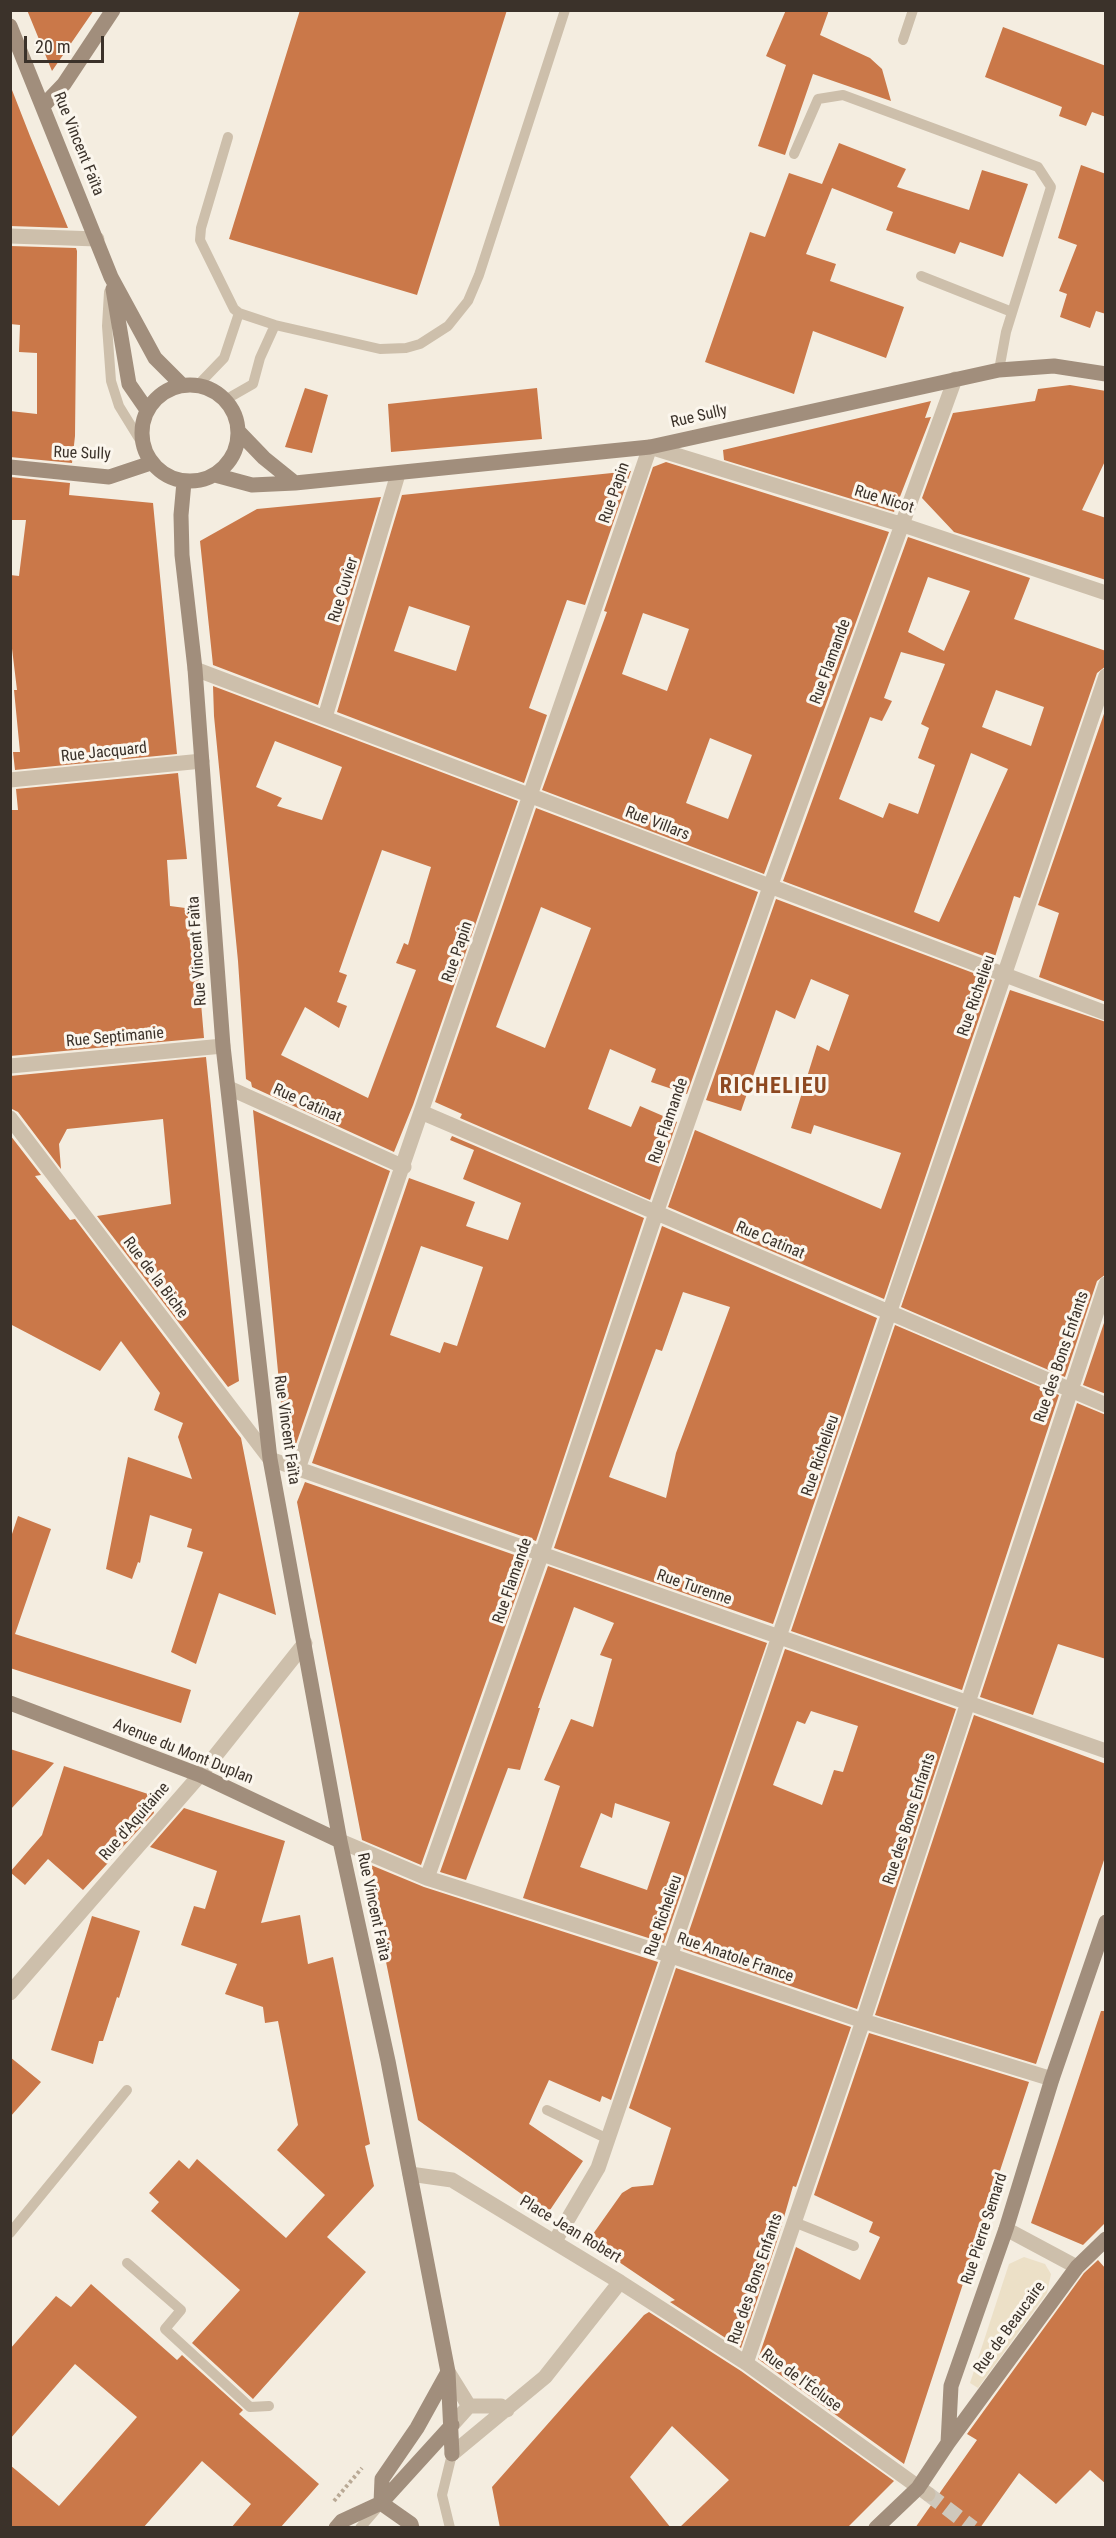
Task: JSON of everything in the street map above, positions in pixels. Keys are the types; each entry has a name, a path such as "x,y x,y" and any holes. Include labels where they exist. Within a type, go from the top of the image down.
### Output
{"street":[{"path":"42,106 64,84 113,10"},
{"name":"Rue Vincent Faïta","path":"10,26 111,277 155,358 190,385"},
{"path":"10,236 97,239"},
{"name":"Rue Vincent Faïta","path":"111,277 129,384 147,410"},
{"name":"Rue Sully","path":"215,475 252,484 295,483 650,447 999,370 1054,366 1106,374"},
{"name":"Rue Flamande","path":"427,1878 542,1553 656,1213 770,887 900,524 955,379"},
{"path":"190,385 213,390 225,400 232,409 238,431 236,448 228,463 215,475 184,482 171,478 151,463 143,445 141,433 147,410 156,398 168,390 190,385"},
{"path":"238,431 264,459 295,483"},
{"name":"Rue Nicot","path":"650,447 900,524 1106,593"},
{"name":"Rue Papin","path":"298,1469 404,1167 650,447"},
{"name":"Rue Sully","path":"10,467 110,477 151,463"},
{"name":"Rue Cuvier","path":"325,717 398,474"},
{"name":"Rue Vincent Faïta","path":"184,482 181,515 182,555 195,669 223,1046 270,1459 340,1840 388,2061 448,2372"},
{"name":"Rue Villars","path":"195,669 1106,1013"},
{"name":"Rue Richelieu","path":"555,2241 598,2168 1106,676"},
{"name":"Rue Jacquard","path":"10,780 202,761"},
{"name":"Rue Septimanie","path":"10,1066 223,1046"},
{"name":"Rue Catinat","path":"229,1088 404,1167"},
{"name":"Rue Catinat","path":"421,1112 1106,1405"},
{"name":"Rue de la Biche","path":"10,1118 270,1459"},
{"name":"Rue des Bons Enfants","path":"746,2363 863,2020 1106,1284"},
{"name":"Rue Turenne","path":"270,1459 1106,1751"},
{"name":"Rue d'Aquitaine","path":"10,1993 200,1775 305,1643"},
{"name":"Avenue du Mont Duplan","path":"10,1703 200,1775 340,1840"},
{"name":"Rue Anatole France","path":"340,1840 427,1878 1052,2079"},
{"name":"Rue Pierre Semard","path":"948,2443 951,2386 1006,2229 1052,2079 1106,1922"},
{"name":"Place Jean Robert","path":"410,2174 452,2180 620,2282 545,2377 452,2454"},
{"path":"1006,2229 1077,2267"},
{"name":"Rue de Beaucaire","path":"948,2443 1077,2267 1106,2239"},
{"name":"Rue de l'Écluse","path":"620,2282 746,2363 923,2492"},
{"path":"448,2372 470,2406"},
{"path":"448,2372 452,2454"},
{"path":"381,2503 382,2479 417,2428 448,2372"},
{"path":"336,2528 342,2521 381,2503 470,2406 501,2406 507,2410"},
{"path":"876,2528 923,2492 948,2443"},
{"path":"381,2503 411,2524 412,2528"}],"lane":[{"path":"228,137 201,228 200,240 229,301 239,313 275,325 362,346 393,349 420,344 448,326 468,301 479,275 565,10"},
{"path":"903,40 913,10"},
{"path":"794,154 818,99 843,95 1038,167 1052,187 1012,312 999,370"},
{"path":"921,276 1012,312"},
{"path":"111,277 107,326 111,381 119,406 143,445"},
{"path":"190,385 224,358 239,313"},
{"path":"225,400 253,384 260,358 275,325"},
{"path":"10,2233 127,2090"},
{"path":"547,2110 608,2139"},
{"path":"794,2222 854,2246"},
{"path":"127,2263 181,2310 165,2329 250,2407 269,2406"},
{"path":"450,2528 442,2495 452,2454"},
{"path":"360,2528 381,2503"},
{"path":"369,2528 381,2503"}],"shaded area":[{"path":"1024,2257 1045,2264 1051,2274 1047,2293 978,2388 970,2383 1009,2264"}],"building":[{"path":"27,10 94,10 52,71"},
{"path":"300,10 507,10 417,295 229,239"},
{"path":"786,10 829,10 820,35 870,58 882,69 891,101 813,74 785,155 758,146 786,65 766,56"},
{"path":"1003,27 1106,66 1106,117 1092,112 1086,126 1059,116 1062,107 985,77"},
{"path":"12,90 68,228 10,226 10,91"},
{"path":"839,143 906,169 897,187 969,210 982,170 1028,184 1003,257 960,242 955,254 886,230 893,212 832,188 806,254 836,264 830,281 904,307 886,358 813,331 794,394 705,362 750,232 765,237 789,173 822,184"},
{"path":"1081,165 1106,174 1106,314 1096,311 1090,328 1060,317 1067,294 1059,291 1077,245 1058,238"},
{"path":"10,246 76,248 77,251 75,436 72,463 10,457 10,411 37,414 37,353 19,352 20,325 10,324"},
{"path":"1070,385 1106,391 1106,459 1082,510 1106,518 1106,580 954,532 922,498 953,413 1035,401 1038,389"},
{"path":"305,388 328,395 312,453 285,447"},
{"path":"537,388 542,439 391,452 388,404"},
{"path":"931,401 925,418 931,417 894,512 724,460 723,450"},
{"path":"666,462 889,532 764,874 542,790 607,612 604,611 653,467","holes":["643,613 689,629 667,691 622,674","710,738 752,755 728,819 686,803"]},
{"path":"631,471 585,605 567,600 529,708 547,715 524,783 337,712 402,495","holes":["409,606 470,626 456,671 394,651"]},
{"path":"10,477 70,483 69,495 153,503 177,754 15,770 13,752 20,752 14,690 17,690 10,632 10,575 19,576 26,520 10,520"},
{"path":"381,497 318,705 213,665 200,541 257,509"},
{"path":"908,537 1030,578 1014,619 1106,651 1106,666 1097,673 1020,898 1014,896 994,960 783,881","holes":["928,577 970,591 944,651 908,632","901,652 945,664 921,724 929,728 918,758 935,765 918,814 889,803 883,818 839,799 870,717 882,721 892,701 884,698","996,690 1044,707 1031,746 982,727","971,753 1008,769 939,922 914,912"]},
{"path":"213,686 518,801 413,1105 394,1152 252,1087 251,1082 246,1079 238,961","holes":["275,741 342,767 322,820 277,806 282,798 256,787","382,850 431,867 408,945 404,943 396,963 416,970 368,1098 281,1055 305,1007 339,1028 347,1006 337,1002 347,975 339,972"]},
{"path":"1106,708 1106,1002 1039,977 1059,913 1038,905"},
{"path":"178,773 187,859 167,860 170,906 193,909 204,1038 10,1056 10,810 18,810 16,789"},
{"path":"536,808 758,892 687,1094 651,1082 656,1069 610,1049 588,1109 631,1127 640,1106 677,1122 650,1200 460,1118 462,1114 435,1102","holes":["541,907 591,928 545,1048 496,1027"]},
{"path":"776,899 992,980 884,1299 668,1207 695,1130 881,1209 901,1153 814,1125 811,1134 791,1128 817,1045 829,1051 849,995 811,979 795,1019 776,1010 741,1111 706,1100"},
{"path":"1010,990 1106,1022 1106,1274 1097,1281 1065,1377 901,1307"},
{"path":"206,1057 239,1381 228,1387 97,1216 171,1204 163,1119 67,1129 59,1144 61,1169 18,1112 10,1108 10,1076"},
{"path":"253,1110 390,1171 295,1447 285,1445"},
{"path":"10,1135 41,1175 35,1176 70,1220 75,1219 241,1438 276,1615 219,1593 196,1664 171,1652 203,1552 187,1547 192,1529 150,1515 140,1563 138,1562 132,1579 106,1569 128,1457 192,1479 178,1437 183,1423 154,1410 160,1393 121,1341 100,1371 10,1324"},
{"path":"452,1136 644,1218 536,1541 312,1463 409,1178 475,1202 466,1226 508,1240 521,1203 463,1179 474,1150 450,1140","holes":["421,1246 483,1267 457,1346 444,1342 440,1353 390,1335"]},
{"path":"662,1226 877,1318 773,1624 554,1548","holes":["683,1292 730,1307 676,1453 666,1498 609,1477 656,1349 662,1351"]},
{"path":"1106,1317 1106,1394 1083,1385"},
{"path":"895,1325 1059,1395 962,1690 791,1631"},
{"path":"1077,1403 1106,1415 1106,1659 1058,1644 1033,1715 980,1697"},
{"path":"305,1482 529,1560 421,1865 362,1840 297,1502"},
{"path":"18,1516 51,1529 15,1634 191,1690 181,1723 10,1668 10,1540"},
{"path":"548,1566 767,1643 664,1943 523,1898 560,1786 544,1780 571,1719 593,1727 612,1659 600,1655 614,1623 574,1607 538,1708 540,1708 520,1770 508,1768 466,1880 440,1872","holes":["615,1803 670,1822 647,1890 580,1867 601,1813 612,1818"]},
{"path":"785,1649 956,1709 857,2009 683,1949","holes":["811,1711 858,1726 843,1772 834,1770 822,1805 773,1785 797,1721 805,1724"]},
{"path":"974,1715 1106,1764 1106,1854 1036,2064 875,2015"},
{"path":"10,1749 54,1763 10,1810"},
{"path":"64,1766 151,1795 154,1813 83,1890 48,1859 25,1885 10,1872 42,1835"},
{"path":"184,1808 285,1841 261,1923 300,1915 308,1964 333,1957 370,2144 365,2146 374,2186 327,2237 366,2272 253,2399 192,2343 240,2290 151,2211 159,2202 149,2193 179,2160 189,2169 197,2159 286,2238 325,2195 277,2150 298,2125 278,2021 265,2023 263,2007 225,1994 237,1964 181,1945 194,1906 205,1909 217,1871 150,1847"},
{"path":"366,1863 424,1887 658,1962 611,2100 602,2096 600,2102 549,2080 529,2124 583,2161 548,2213 418,2120"},
{"path":"92,1916 140,1931 119,1998 117,1997 103,2041 99,2041 93,2064 51,2050"},
{"path":"676,1968 851,2027 796,2187 793,2186 741,2348 670,2302 675,2300 588,2241 622,2193 632,2187 653,2185 671,2128 629,2108"},
{"path":"1101,2011 1106,2011 1106,2222 1083,2245 1031,2223"},
{"path":"869,2033 1029,2082 904,2464 758,2359 796,2247 860,2280 880,2237 869,2232 873,2222 814,2195"},
{"path":"10,2057 41,2082 10,2117"},
{"path":"1098,2260 1106,2269 1106,2484 1090,2470 1056,2504 1019,2473 980,2528 915,2528 977,2440 967,2434 1084,2273"},
{"path":"91,2284 177,2360 182,2355 243,2410 239,2414 319,2484 280,2528 231,2528 251,2504 202,2461 143,2528 10,2528 10,2465 59,2506 137,2417 75,2364 10,2439 10,2349 56,2296 71,2307"},
{"path":"649,2312 741,2371 894,2481 847,2528 679,2528 729,2480 672,2426 630,2477 671,2528 500,2528 492,2487"}],"tunnel":[{"path":"928,2494 973,2528"}],"district":[{"name":"RICHELIEU","path":"774,1087"}]}
